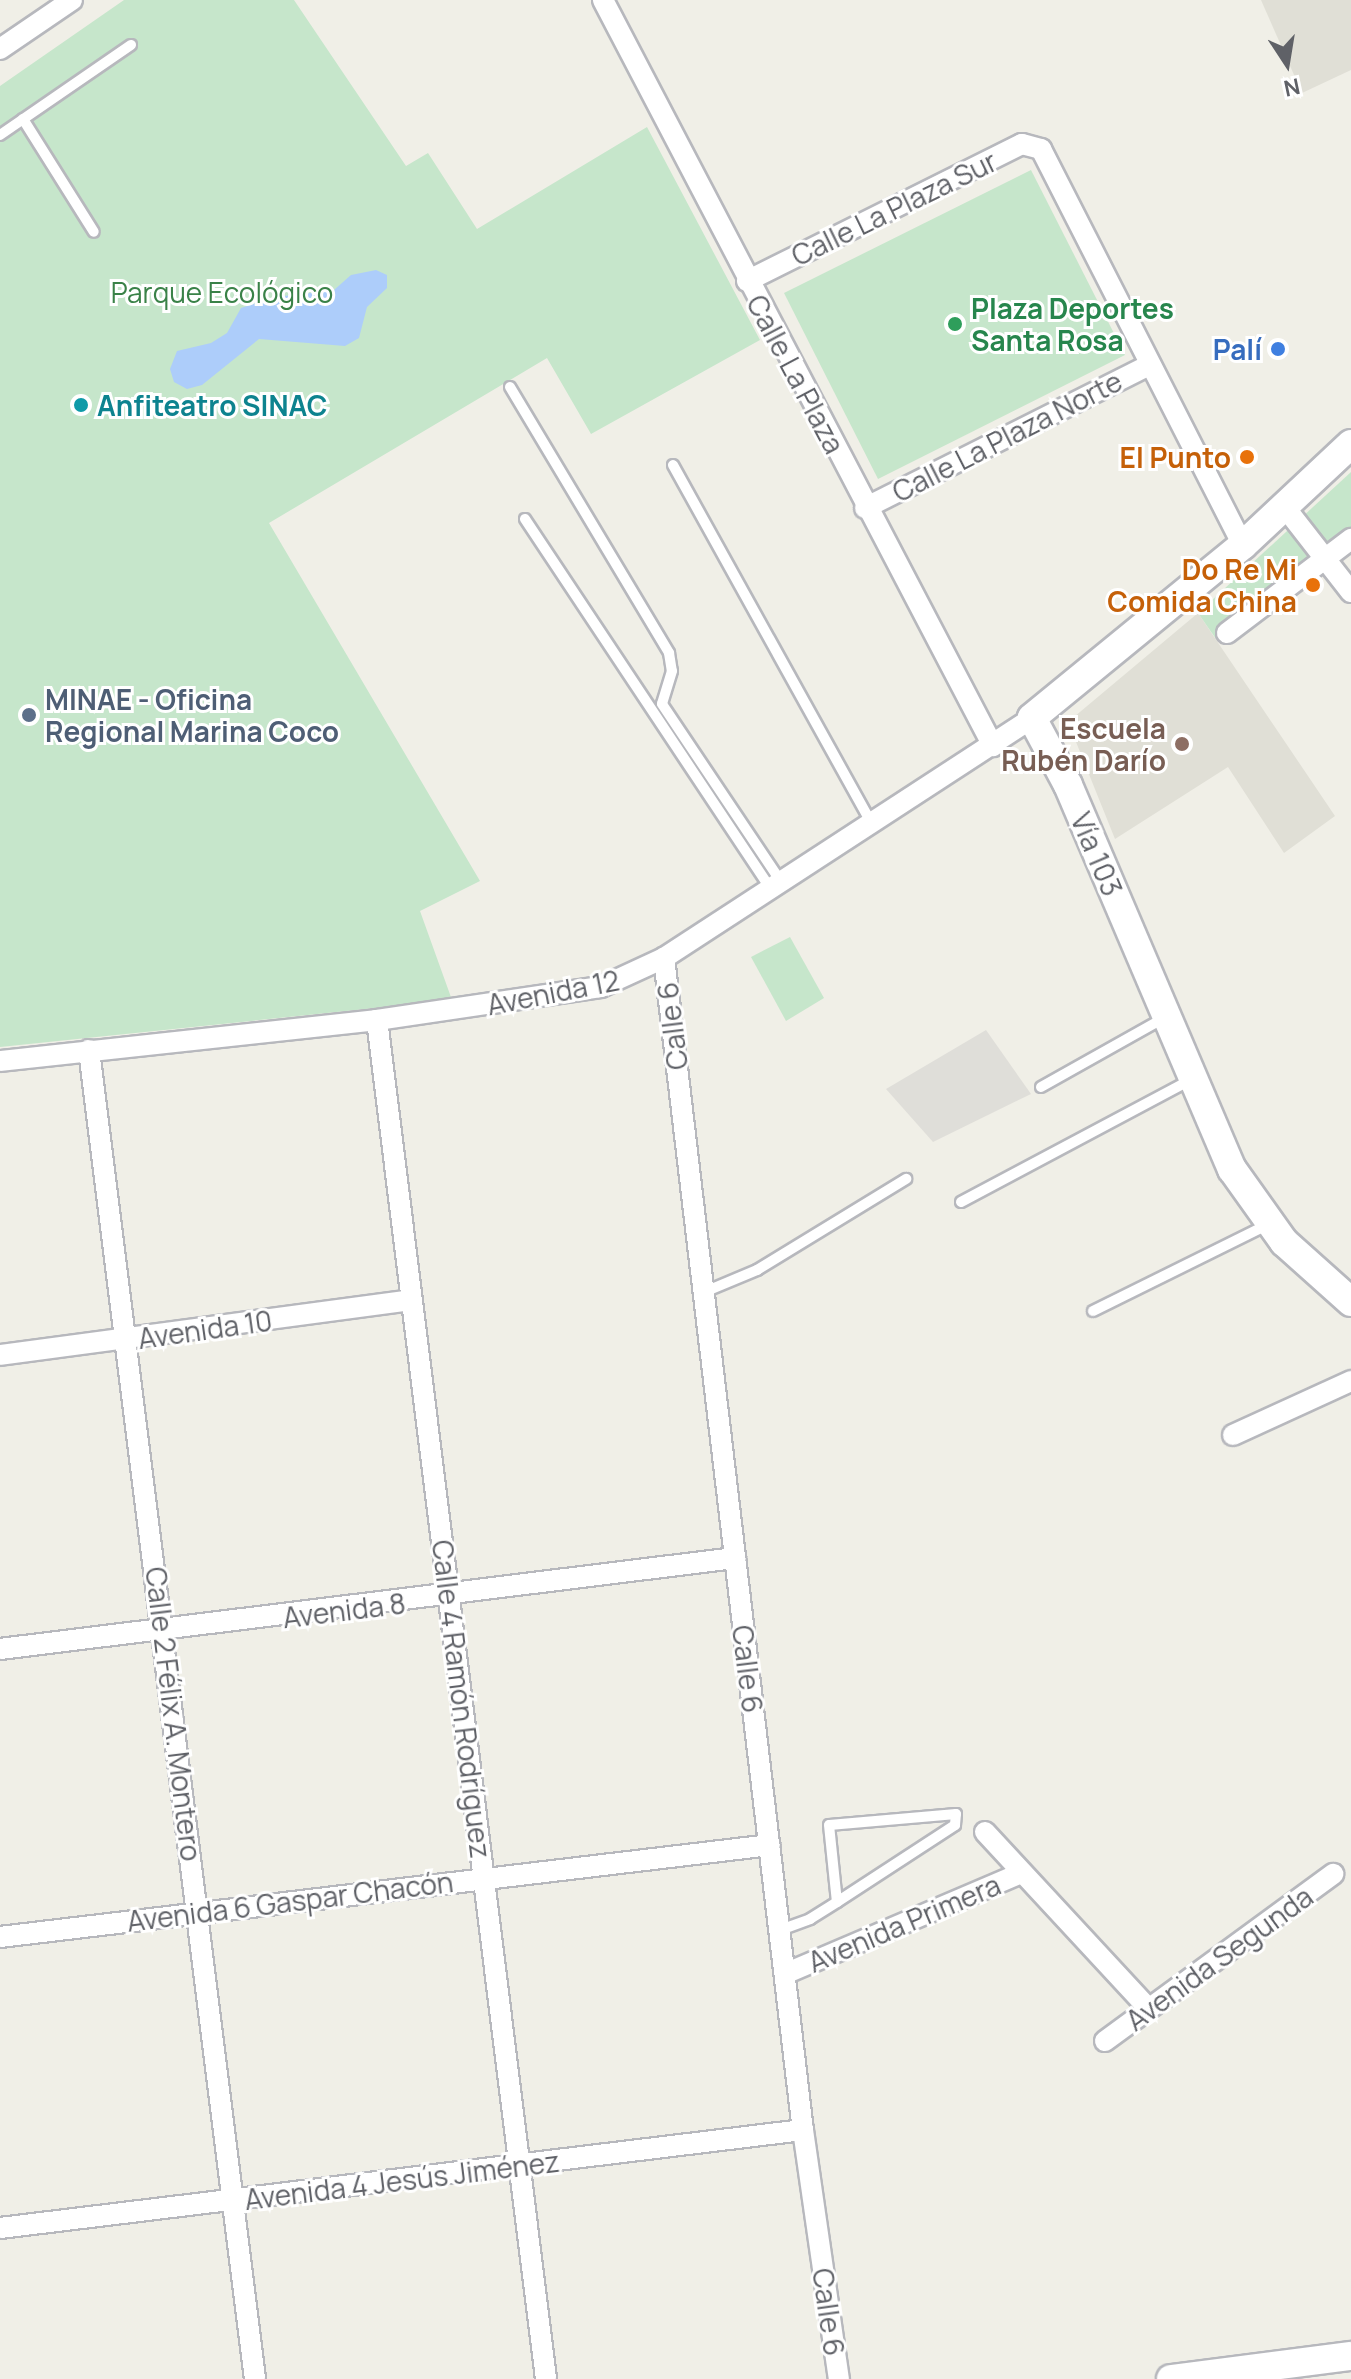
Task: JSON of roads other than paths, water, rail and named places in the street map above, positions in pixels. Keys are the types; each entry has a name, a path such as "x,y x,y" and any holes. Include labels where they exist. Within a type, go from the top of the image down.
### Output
{"main road":[{"path":"1032,718 1243,545 1351,444"},
{"name":"Vía 103","path":"1032,718 1068,785 1190,1080 1232,1169 1269,1224 1351,1302"},
{"path":"1171,2379 1351,2356"}],"street":[{"name":"Calle La Plaza","path":"603,0 865,508 993,746"},
{"path":"0,49 63,2"},
{"name":"Calle La Plaza Sur","path":"747,281 1022,144 1041,149 1149,365"},
{"path":"1149,365 1243,545"},
{"name":"Calle La Plaza Norte","path":"865,508 1149,365"},
{"path":"1284,506 1351,592"},
{"path":"1227,633 1351,539"},
{"name":"Avenida 12","path":"0,1061 377,1020 555,997 601,987 664,958 1032,718"},
{"name":"Calle 6","path":"664,958 702,1293 783,1929 803,2130 839,2379"},
{"name":"Calle 4 Ramón Rodríguez","path":"377,1020 546,2379"},
{"name":"Calle 2 Félix A. Montero","path":"89,1050 200,1913 255,2379"},
{"name":"Avenida 10","path":"0,1355 125,1341 410,1300"},
{"path":"1233,1435 1351,1381"},
{"name":"Avenida 8","path":"0,1649 449,1597 735,1558"},
{"path":"985,1832 1149,2009"},
{"name":"Avenida 6 Gaspar Chacón","path":"0,1937 770,1845"},
{"name":"Avenida Primera","path":"787,1973 1021,1873"},
{"name":"Avenida Segunda","path":"1105,2041 1333,1874"},
{"name":"Avenida 4 Jesús Jiménez","path":"0,2228 803,2130"}],"lane":[{"path":"0,135 131,45"},
{"path":"23,119 94,232"},
{"path":"510,387 669,653 672,671 662,704 776,886"},
{"path":"673,465 872,824"},
{"path":"525,519 776,886"},
{"path":"1041,1087 1165,1017"},
{"path":"961,1202 1190,1080"},
{"path":"702,1293 757,1270 906,1179"},
{"path":"1093,1311 1269,1224"},
{"path":"783,1929 837,1902 955,1825 956,1814 829,1825 837,1902"}],"water":[{"path":"376,270 387,275 387,288 367,307 359,338 345,346 259,339 202,385 187,389 174,382 170,369 177,351 211,343 227,333 241,308 276,297 334,290 351,275"}],"place":[{"name":"Plaza Deportes Santa Rosa","path":"955,324"},
{"name":"Palí","path":"1278,349"},
{"name":"Anfiteatro SINAC","path":"81,405"},
{"name":"El Punto","path":"1247,457"},
{"name":"Do Re Mi Comida China","path":"1313,585"},
{"name":"MINAE - Oficina Regional Marina Coco","path":"29,715"},
{"name":"Escuela Rubén Darío","path":"1182,744"}],"park label":[{"name":"Parque Ecológico","path":"222,292"}]}
